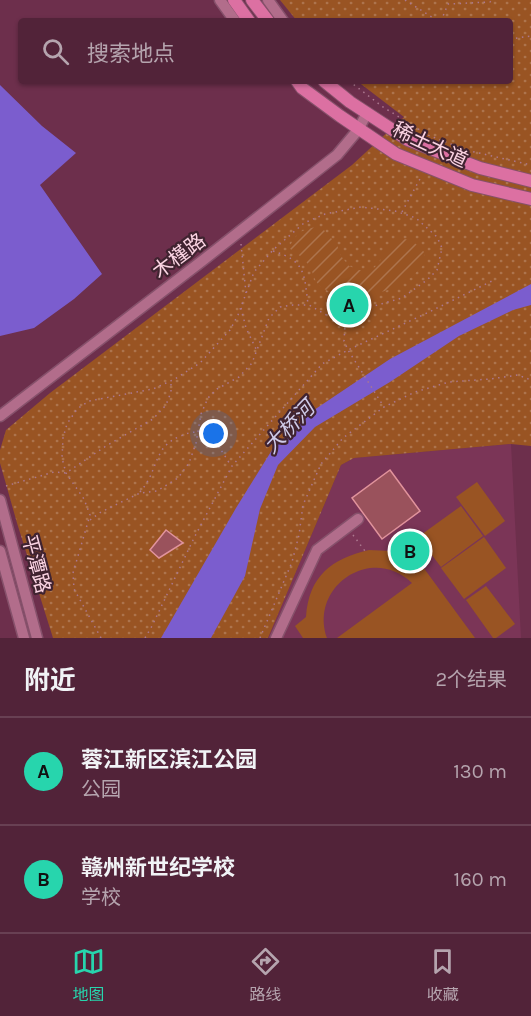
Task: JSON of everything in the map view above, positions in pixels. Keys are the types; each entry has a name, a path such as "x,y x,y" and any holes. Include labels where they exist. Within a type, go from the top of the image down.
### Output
{"main road":[{"path":"234,0 247,18"},
{"path":"252,0 266,18"},
{"name":"稀土大道","path":"298,84 358,130 396,154 472,185 531,199"},
{"name":"稀土大道","path":"328,84 350,102 408,140 480,168 531,181"}],"street":[{"path":"220,0 233,18"},
{"path":"268,0 282,18"},
{"name":"木槿路","path":"0,416 337,155 358,130 367,113"},
{"name":"平潭路","path":"0,500 37,638"},
{"path":"276,638 318,550 358,519"},
{"name":"平潭路","path":"0,551 24,638"}],"path":[{"path":"405,0 434,18"},
{"path":"441,18 448,4 493,0"},
{"path":"513,39 531,36"},
{"path":"353,84 383,107 428,135 466,150 531,165"},
{"path":"401,213 426,167"},
{"path":"101,638 74,589 73,573 90,515 84,499 66,473 62,458 63,438 67,424 77,409 89,401 153,389 200,363 230,330 254,272 272,251 304,223 325,214 361,207 401,213 416,218 436,237 442,248 437,270 427,280 402,298 351,316 345,326 344,341 348,350 384,406"},
{"path":"241,243 246,294"},
{"path":"272,251 296,261 303,273 309,305"},
{"path":"145,638 232,466 322,364 492,281"},
{"path":"88,520 140,493 157,491 177,478 189,463 196,443 201,414 208,398 225,384 239,377 252,363 269,318 280,307 309,305 345,326"},
{"path":"241,307 246,328 257,350"},
{"path":"260,638 292,562 303,505 321,464 343,438 384,406 415,392 449,382 518,375 531,380"},
{"path":"6,486 54,472 66,473 106,446 153,419 166,405 171,392 171,381"},
{"path":"140,493 148,483 162,451 170,441 185,434 198,431 212,439 232,466"},
{"path":"347,527 365,551"}],"shaded area":[{"path":"280,0 531,0 531,446 511,444 354,458 341,465 268,638 53,638 0,463 0,450 6,430 50,393 352,165 404,117 361,84 513,84 513,18 295,18"},
{"path":"0,85 42,126 76,153 40,185 102,274 74,299 34,328 0,336"},
{"path":"319,227 337,245 341,256 349,266 359,270 367,271 375,267 397,239 410,240 419,246 425,253 423,265 402,284 380,292 348,295 328,291 318,285 309,266 289,248 301,232"},
{"path":"531,284 531,305 513,310 459,336 390,382 315,427 278,465 260,509 245,576 211,638 161,638 272,450 314,410 390,359"},
{"path":"511,444 521,638 268,638 341,465 354,458"},
{"path":"477,482 505,521 485,536 456,497"},
{"path":"461,506 483,536 441,567 418,537"},
{"path":"484,537 506,568 464,599 441,568"},
{"path":"369,550 391,551 423,567 475,638 337,638 412,583 396,572 379,568 363,570 348,576 335,587 327,602 324,619 327,638 303,638 295,626 306,617 308,603 317,580 333,564"},
{"path":"486,586 515,624 496,638 493,638 466,600"}],"building":[{"path":"390,470 420,511 382,539 352,498"},
{"path":"166,530 183,543 159,558 150,550"}],"place":[{"name":"蓉江新区滨江公园","path":"349,305"},
{"name":"赣州新世纪学校","path":"410,551"}],"water label":[{"name":"大桥河","path":"289,427"}]}
